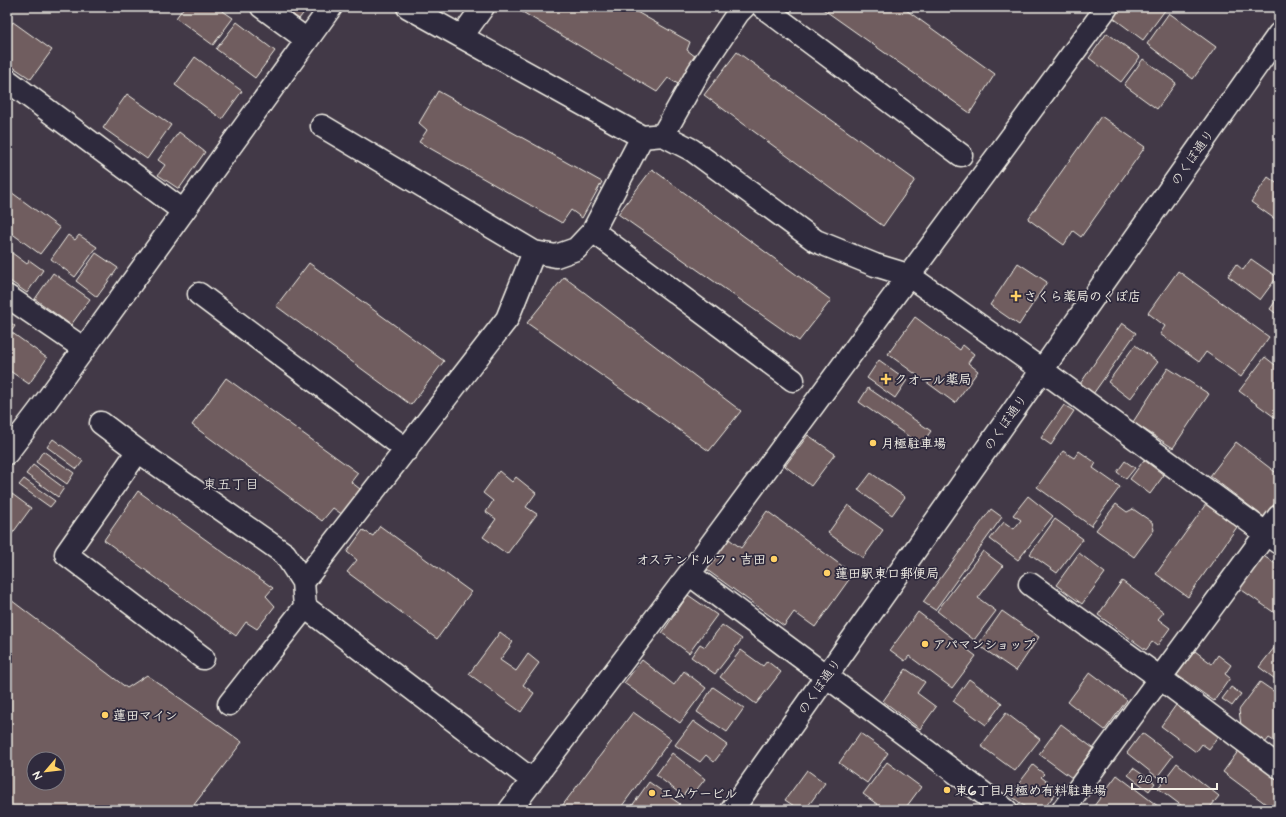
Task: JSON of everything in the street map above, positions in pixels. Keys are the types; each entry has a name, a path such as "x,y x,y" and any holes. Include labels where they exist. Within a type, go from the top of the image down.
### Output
{"street":[{"path":"262,7 307,40"},
{"path":"7,453 331,7"},
{"path":"408,7 653,136 692,150 816,241 875,265 908,275 1042,370 1272,538"},
{"path":"462,36 483,7"},
{"path":"763,7 961,155"},
{"path":"510,810 689,574 1107,7"},
{"path":"322,126 534,252 556,256 576,249 593,231 653,136 699,71 737,9"},
{"name":"のくぼ通り","path":"732,810 1279,34"},
{"path":"7,80 183,211"},
{"path":"593,231 793,380"},
{"path":"303,582 507,320 534,252"},
{"path":"198,294 407,450"},
{"path":"7,296 83,348"},
{"path":"101,423 285,554 303,582 305,607 229,704"},
{"path":"138,450 66,554 203,658"},
{"path":"1063,810 1160,678 1272,538 1279,516"},
{"path":"689,574 1006,810"},
{"path":"1030,584 1160,678 1279,767"},
{"path":"305,607 532,780"}],"building":[{"path":"184,7 217,7 233,18 213,45 176,18"},
{"path":"283,7 308,7 299,19"},
{"path":"521,7 628,7 690,42 687,50 696,57 678,84 668,78 657,92 519,10"},
{"path":"820,7 902,7 995,74 970,113"},
{"path":"1120,7 1164,7 1166,9 1143,40 1112,17"},
{"path":"1169,13 1216,47 1193,79 1147,44"},
{"path":"13,22 52,50 31,79 7,63 7,30"},
{"path":"237,22 275,51 255,78 216,49"},
{"path":"1107,33 1140,57 1121,82 1089,58"},
{"path":"737,52 915,180 883,226 704,95"},
{"path":"195,57 242,91 222,119 175,85"},
{"path":"1143,59 1176,83 1157,109 1124,85"},
{"path":"438,91 602,182 582,218 571,210 562,223 419,142 427,130 419,123"},
{"path":"127,94 171,125 147,159 103,128"},
{"path":"1101,116 1145,147 1081,237 1073,231 1064,245 1028,219"},
{"path":"179,132 205,152 179,189 158,175 165,165 158,160"},
{"path":"652,169 831,300 799,341 618,214"},
{"path":"1268,177 1279,185 1279,222 1251,202"},
{"path":"11,192 60,228 40,254 7,230 7,198"},
{"path":"68,235 75,240 79,235 97,247 75,277 51,259"},
{"path":"8,250 27,264 29,260 43,270 27,293 7,279 7,275 10,271 7,269"},
{"path":"96,253 118,268 97,297 76,281"},
{"path":"1251,259 1277,277 1260,300 1228,276 1236,264 1243,270"},
{"path":"309,263 444,361 411,405 276,306"},
{"path":"1018,263 1047,282 1019,325 990,305"},
{"path":"1178,271 1269,337 1241,377 1206,352 1199,362 1160,334 1165,326 1148,313"},
{"path":"53,273 90,299 71,325 35,299"},
{"path":"564,277 741,411 709,451 527,323"},
{"path":"1279,296 1279,316 1270,309"},
{"path":"915,317 960,350 963,345 974,354 968,363 978,371 955,403 888,354"},
{"path":"7,320 15,326 11,332 47,358 29,384 7,369"},
{"path":"1122,323 1136,333 1093,394 1080,384"},
{"path":"1135,345 1158,362 1130,399 1108,382"},
{"path":"1265,357 1279,368 1279,416 1277,419 1239,391"},
{"path":"879,360 907,380 895,398 867,378"},
{"path":"1168,368 1209,394 1173,448 1133,422"},
{"path":"226,378 358,473 351,482 360,489 343,515 333,508 322,521 192,425"},
{"path":"868,388 931,431 921,445 859,402"},
{"path":"1064,405 1074,411 1051,445 1041,438"},
{"path":"808,435 835,454 811,486 785,466"},
{"path":"53,439 83,461 77,469 47,447"},
{"path":"1236,442 1279,475 1279,498 1264,517 1210,476"},
{"path":"43,451 74,473 67,484 36,462"},
{"path":"1063,451 1074,458 1079,451 1096,463 1093,468 1120,487 1091,526 1037,487"},
{"path":"1144,460 1164,475 1150,494 1130,479"},
{"path":"1125,461 1135,468 1126,479 1117,472"},
{"path":"33,465 64,488 58,497 26,474"},
{"path":"499,471 512,482 516,477 536,493 526,507 537,514 507,554 483,537 496,519 486,512 493,501 483,493"},
{"path":"871,473 905,497 892,515 858,490"},
{"path":"24,479 55,501 50,507 19,485"},
{"path":"138,491 273,588 266,596 275,606 257,629 246,622 236,636 104,540"},
{"path":"12,494 31,508 9,538 7,536 7,501"},
{"path":"1028,496 1053,516 1018,560 990,539 1004,522 1014,529 1021,520 1013,515"},
{"path":"1116,504 1127,512 1133,509 1152,522 1154,530 1134,557 1096,530"},
{"path":"1206,504 1237,527 1188,597 1156,574"},
{"path":"848,505 883,530 863,558 828,533"},
{"path":"991,509 1002,517 935,610 923,602"},
{"name":"オステンドルフ・吉田","path":"767,511 853,574 815,627 794,612 784,626 707,570 729,539 741,548"},
{"path":"1055,519 1083,539 1057,573 1030,554"},
{"path":"380,526 471,592 437,639 347,572 357,560 347,552 363,530 373,536"},
{"path":"983,551 1003,566 978,598 996,611 974,640 937,611"},
{"path":"1079,553 1105,573 1082,604 1056,585"},
{"path":"1262,555 1279,566 1279,616 1239,588"},
{"path":"1122,581 1164,612 1158,619 1170,628 1157,646 1152,642 1146,650 1098,615"},
{"path":"688,595 717,615 689,653 662,633"},
{"name":"蓮田マイン","path":"7,597 127,688 147,675 242,742 190,810 7,810"},
{"path":"1002,611 1039,637 1016,671 978,645"},
{"path":"918,612 976,656 952,688 909,656 905,661 890,650"},
{"path":"722,625 742,639 715,674 691,657 700,644 705,647"},
{"path":"500,632 513,642 500,660 516,671 528,654 539,663 523,685 534,693 521,712 469,674"},
{"path":"1279,643 1279,682 1259,667"},
{"path":"741,650 763,666 767,661 781,672 756,704 720,677"},
{"path":"1195,651 1212,664 1218,655 1231,665 1225,674 1230,678 1214,701 1177,675"},
{"path":"642,660 674,685 684,671 706,688 680,723 624,683"},
{"path":"906,669 925,682 917,693 936,707 920,729 883,701"},
{"path":"1090,672 1127,700 1105,730 1068,702"},
{"path":"969,679 1002,703 986,725 953,701"},
{"path":"1260,682 1279,695 1279,734 1274,741 1269,738 1265,743 1241,725 1239,710"},
{"path":"713,687 744,708 727,732 697,712"},
{"path":"1231,687 1241,694 1232,706 1222,699"},
{"path":"1176,705 1219,736 1209,749 1202,744 1196,752 1161,726"},
{"path":"633,712 671,739 619,810 559,810"},
{"path":"1006,713 1040,739 1015,771 981,746"},
{"path":"693,721 727,745 714,762 706,755 700,762 675,745"},
{"path":"1061,724 1093,748 1072,778 1039,754"},
{"path":"860,733 888,753 867,783 839,763"},
{"path":"1142,733 1173,756 1157,777 1127,753"},
{"path":"1239,750 1279,781 1279,808 1277,810 1274,810 1223,772"},
{"path":"672,753 705,779 694,793 688,789 683,796 656,775"},
{"path":"887,762 921,787 904,810 885,810 863,794"},
{"path":"1177,763 1219,796 1208,810 1179,810 1182,806 1158,788"},
{"path":"1033,765 1044,774 1041,777 1058,790 1043,810 1029,810 1010,795"},
{"path":"1133,768 1155,783 1149,791 1128,775"},
{"path":"807,770 825,783 805,810 800,810 785,800"},
{"path":"1117,775 1163,810 1091,810"},
{"name":"エムケービル","path":"649,782 680,804 675,810 629,810"}],"place":[{"name":"さくら薬局のくぼ店","path":"1016,296"},
{"name":"クオール薬局","path":"886,379"},
{"name":"月極駐車場","path":"873,443"},
{"name":"オステンドルフ・吉田","path":"774,559"},
{"name":"蓮田駅東口郵便局","path":"827,573"},
{"name":"アパマンショップ","path":"925,644"},
{"name":"蓮田マイン","path":"105,715"},
{"name":"東6丁目月極め有料駐車場","path":"947,790"},
{"name":"エムケービル","path":"652,793"}],"district":[{"name":"東五丁目","path":"231,484"}]}
